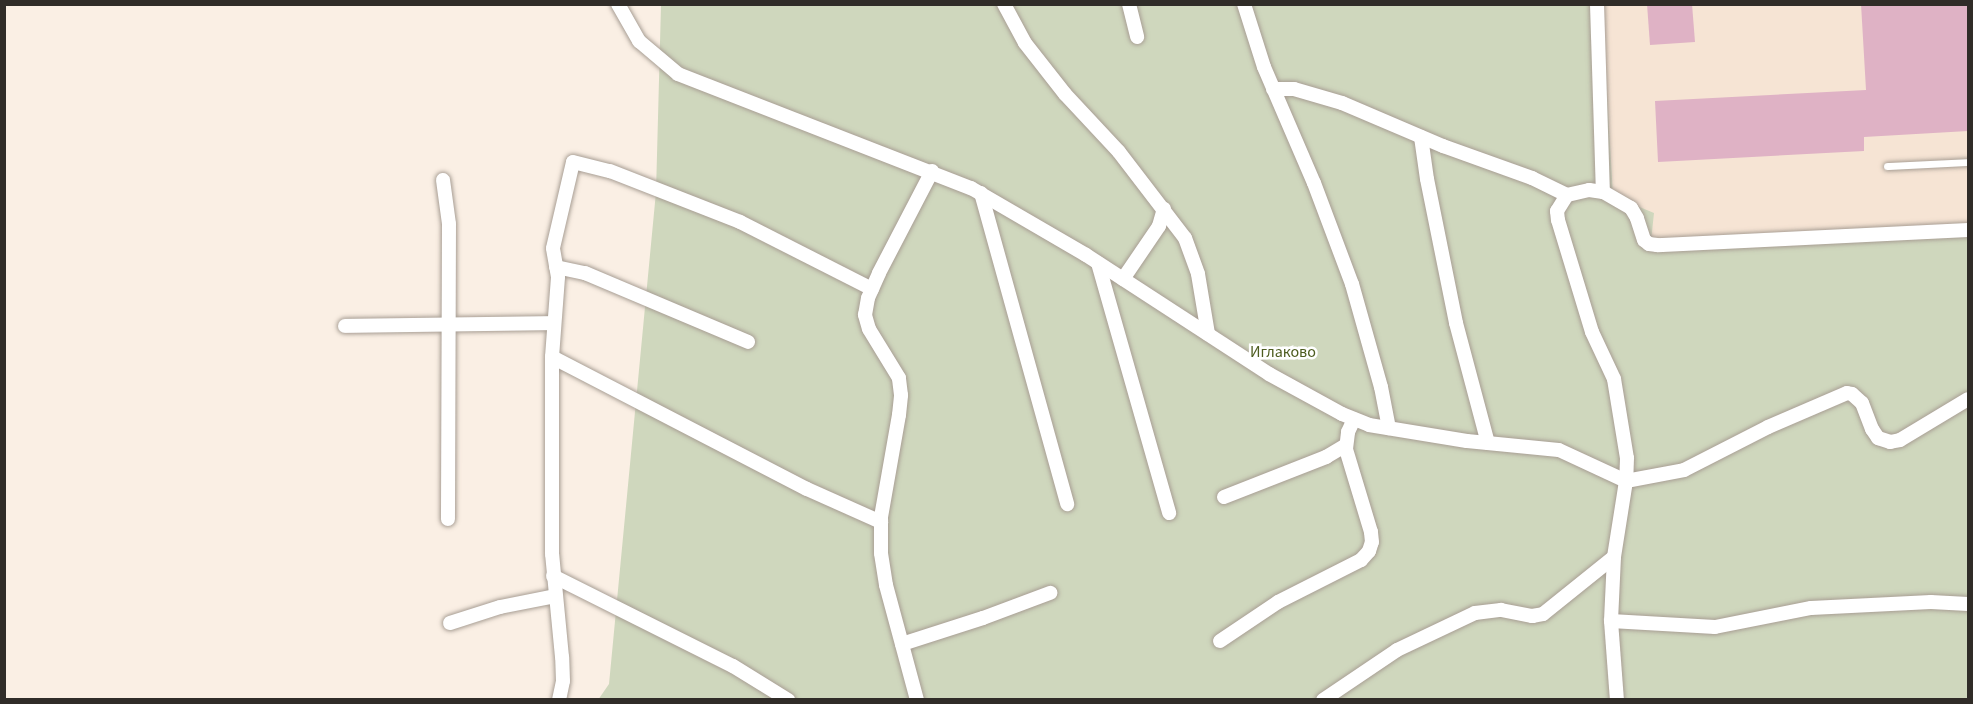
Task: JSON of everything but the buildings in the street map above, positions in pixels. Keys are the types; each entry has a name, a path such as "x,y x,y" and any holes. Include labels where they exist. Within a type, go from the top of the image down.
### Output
{"street":[{"path":"618,4 639,41 678,74 932,171 981,193 1098,263 1269,374 1354,419 1389,428 1488,443 1559,450 1626,482 1684,470 1768,427 1847,393 1852,394 1862,403 1878,438 1890,442 1900,440 1968,399"},
{"path":"1004,4 1025,43 1065,94 1091,119 1185,238 1193,258 1208,334"},
{"path":"1129,4 1137,37"},
{"path":"1244,4 1273,89 1314,183 1352,284 1389,428"},
{"path":"1597,4 1603,192"},
{"path":"1273,89 1294,89 1342,103 1421,137 1532,178 1567,195 1589,190 1603,192 1631,208 1644,240 1649,244 1968,230"},
{"path":"1421,137 1454,313 1488,443"},
{"path":"560,699 563,681 562,657 553,576 552,357 556,267 553,248 573,162 581,162 740,222 872,289"},
{"path":"917,699 886,585 881,553 881,522 901,394 899,378 869,329 865,315 872,289 932,171"},
{"path":"443,180 449,224 448,519"},
{"path":"981,193 1066,504"},
{"path":"1567,195 1557,211 1558,220 1592,332 1614,379 1627,458 1626,482 1614,556 1611,621 1617,699"},
{"path":"1123,279 1159,226 1164,209"},
{"path":"1098,263 1169,513"},
{"path":"556,267 585,273 748,342"},
{"path":"345,326 553,323"},
{"path":"552,357 807,489 881,522"},
{"path":"1220,641 1278,602 1361,560 1369,551 1372,542 1371,532 1346,445 1354,419"},
{"path":"1224,497 1326,458 1346,445"},
{"path":"1323,699 1397,650 1475,612 1501,610 1532,616 1543,614 1614,556"},
{"path":"553,576 733,666 788,699"},
{"path":"902,644 1050,593"},
{"path":"450,623 490,610 555,596"},
{"path":"1611,621 1715,627 1811,608 1931,602 1968,604"}],"lane":[{"path":"1887,166 1968,162"}],"shaded area":[{"path":"1602,5 1968,5 1968,226 1650,241 1613,196"}],"green space":[{"name":"Иглаково","path":"661,5 1602,5 1613,196 1654,213 1651,241 1968,226 1968,699 598,700 609,684 656,192"}]}
